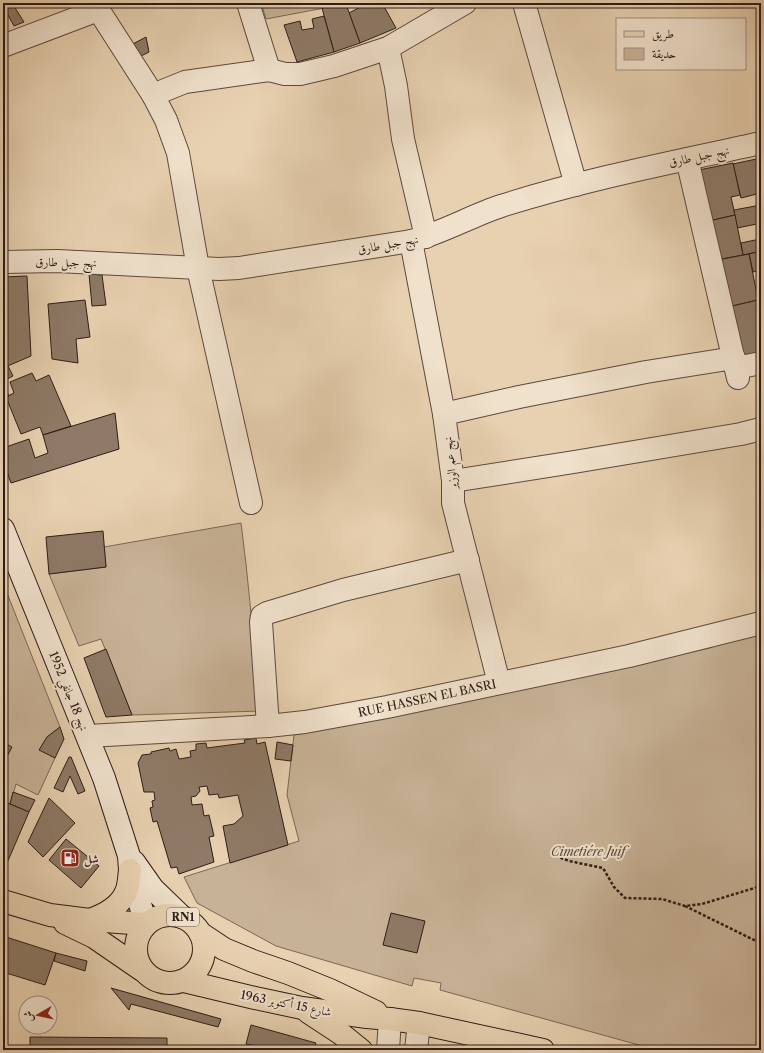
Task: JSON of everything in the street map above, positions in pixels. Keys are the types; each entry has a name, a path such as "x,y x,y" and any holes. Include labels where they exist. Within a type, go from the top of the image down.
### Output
{"main road":[{"path":"90,920 105,914 119,904 126,892 130,863"},
{"name":"RN1","path":"3,901 50,915 90,920 146,924 154,918 163,915 182,917 189,920 196,926 200,933 204,942 205,951 203,960 192,976 184,981 166,984 149,976 94,937 50,915"},
{"path":"142,970 138,961 136,941 146,924"},
{"name":"شارع 15 أكتوبر 1963","path":"200,933 224,949 330,990 390,1018"},
{"name":"شارع 15 أكتوبر 1963","path":"184,981 302,1008 367,1017 390,1018 419,1023 543,1050"},
{"path":"302,1008 340,1033 361,1050"}],"street":[{"path":"248,3 269,70"},
{"path":"152,95 185,82 269,70 285,74 300,74 334,66 388,48 465,3"},
{"path":"524,3 576,185"},
{"path":"3,46 96,6 166,120 178,153 198,268 251,503"},
{"name":"نهج عم الوزير","path":"388,48 396,86 444,414 453,481 453,503 499,683"},
{"name":"نهج جبل طارق","path":"3,262 57,261 219,269 239,268 418,239 500,207 576,185 761,143"},
{"path":"687,159 736,368"},
{"path":"444,414 519,397 639,374 736,368 761,363"},
{"path":"453,481 741,434 761,429"},
{"name":"نهج 18 جانفي 1952","path":"3,529 104,778 130,863 146,924"},
{"path":"268,726 260,622 262,616 267,613 343,590 468,560"},
{"name":"RUE HASSEN EL BASRI","path":"88,736 268,726 305,722 387,707 629,656 761,623"},
{"path":"130,863 153,889 182,917"},
{"path":"388,1050 390,1018"},
{"path":"416,1050 419,1023"}],"path":[{"path":"551,854 569,861 603,868 614,887 625,898 662,900 685,906 756,941 761,942"},
{"path":"685,906 702,904 761,886"}],"green space":[{"path":"261,3 351,3 266,19"},
{"path":"241,523 261,711 132,715 101,639 79,646 49,574 106,567 104,547"},
{"path":"3,583 60,727 47,737 40,749 55,758 38,795 16,784 10,804 3,801"},
{"name":"Cimetiére Juif","path":"761,629 761,1050 657,1050 440,990 441,983 414,978 412,986 276,946 197,903 184,877 299,841 287,795 294,735 397,716 495,693 710,648 721,640"}],"building":[{"path":"3,3 12,3 24,22 14,26 3,6"},
{"path":"368,3 382,3 396,28 360,43 349,13"},
{"path":"346,4 360,43 334,52 322,8"},
{"path":"324,16 334,52 297,62 284,25 300,21 302,30 314,28 312,19"},
{"path":"146,37 149,52 139,57 131,45"},
{"path":"761,158 761,193 741,198 733,164"},
{"path":"733,163 740,195 731,197 735,215 709,221 699,170"},
{"path":"761,205 761,251 743,255 741,243 760,239 757,224 737,228 734,210"},
{"path":"735,215 743,255 717,260 709,221"},
{"path":"761,251 761,270 753,272 749,254"},
{"path":"749,254 758,300 728,307 717,260"},
{"path":"89,274 102,275 106,305 92,306"},
{"path":"27,276 31,356 3,368 3,277"},
{"path":"85,300 90,337 76,339 78,363 52,359 48,304"},
{"path":"758,300 761,309 761,352 739,358 728,307"},
{"path":"8,366 13,376 3,381 3,368"},
{"path":"32,373 36,381 49,375 71,426 43,435 40,427 21,434 6,397 14,393 10,382"},
{"path":"3,384 9,396 3,398"},
{"path":"115,413 119,449 11,483 3,461 3,448 29,439 35,458 48,453 43,435"},
{"path":"103,531 106,567 49,574 46,537"},
{"path":"106,649 132,715 106,717 84,658"},
{"path":"60,727 64,739 55,758 39,750 47,737"},
{"path":"256,738 257,744 265,742 288,845 230,863 223,826 234,824 243,816 238,795 219,798 218,794 209,795 207,786 199,787 200,791 196,796 191,797 192,805 202,804 204,816 209,815 214,836 209,837 214,862 179,874 177,867 171,868 157,821 153,822 150,808 153,807 152,801 155,800 154,792 144,792 138,763 142,755 151,754 151,752 169,748 170,751 176,749 179,759 191,757 190,751 196,750 196,744 206,743 207,748 245,743 244,740"},
{"path":"3,742 12,747 3,764"},
{"path":"277,742 293,745 291,761 275,759"},
{"path":"69,757 71,757 85,791 78,794 70,776 63,792 54,788"},
{"path":"13,792 35,800 29,812 10,804"},
{"path":"49,798 75,823 43,857 28,842"},
{"path":"3,801 29,812 4,870 3,870"},
{"path":"66,839 99,866 81,888 49,860"},
{"path":"391,913 425,921 417,953 383,945"},
{"path":"3,936 56,953 45,985 3,972"},
{"path":"56,953 87,961 85,971 54,961"},
{"path":"111,988 221,1019 218,1027 131,1004 129,1010"},
{"path":"251,1025 316,1043 314,1050 255,1050 256,1046 246,1044"},
{"path":"30,1037 167,1038 167,1050 30,1050"}],"place":[{"name":"شل","path":"70,858"}]}
